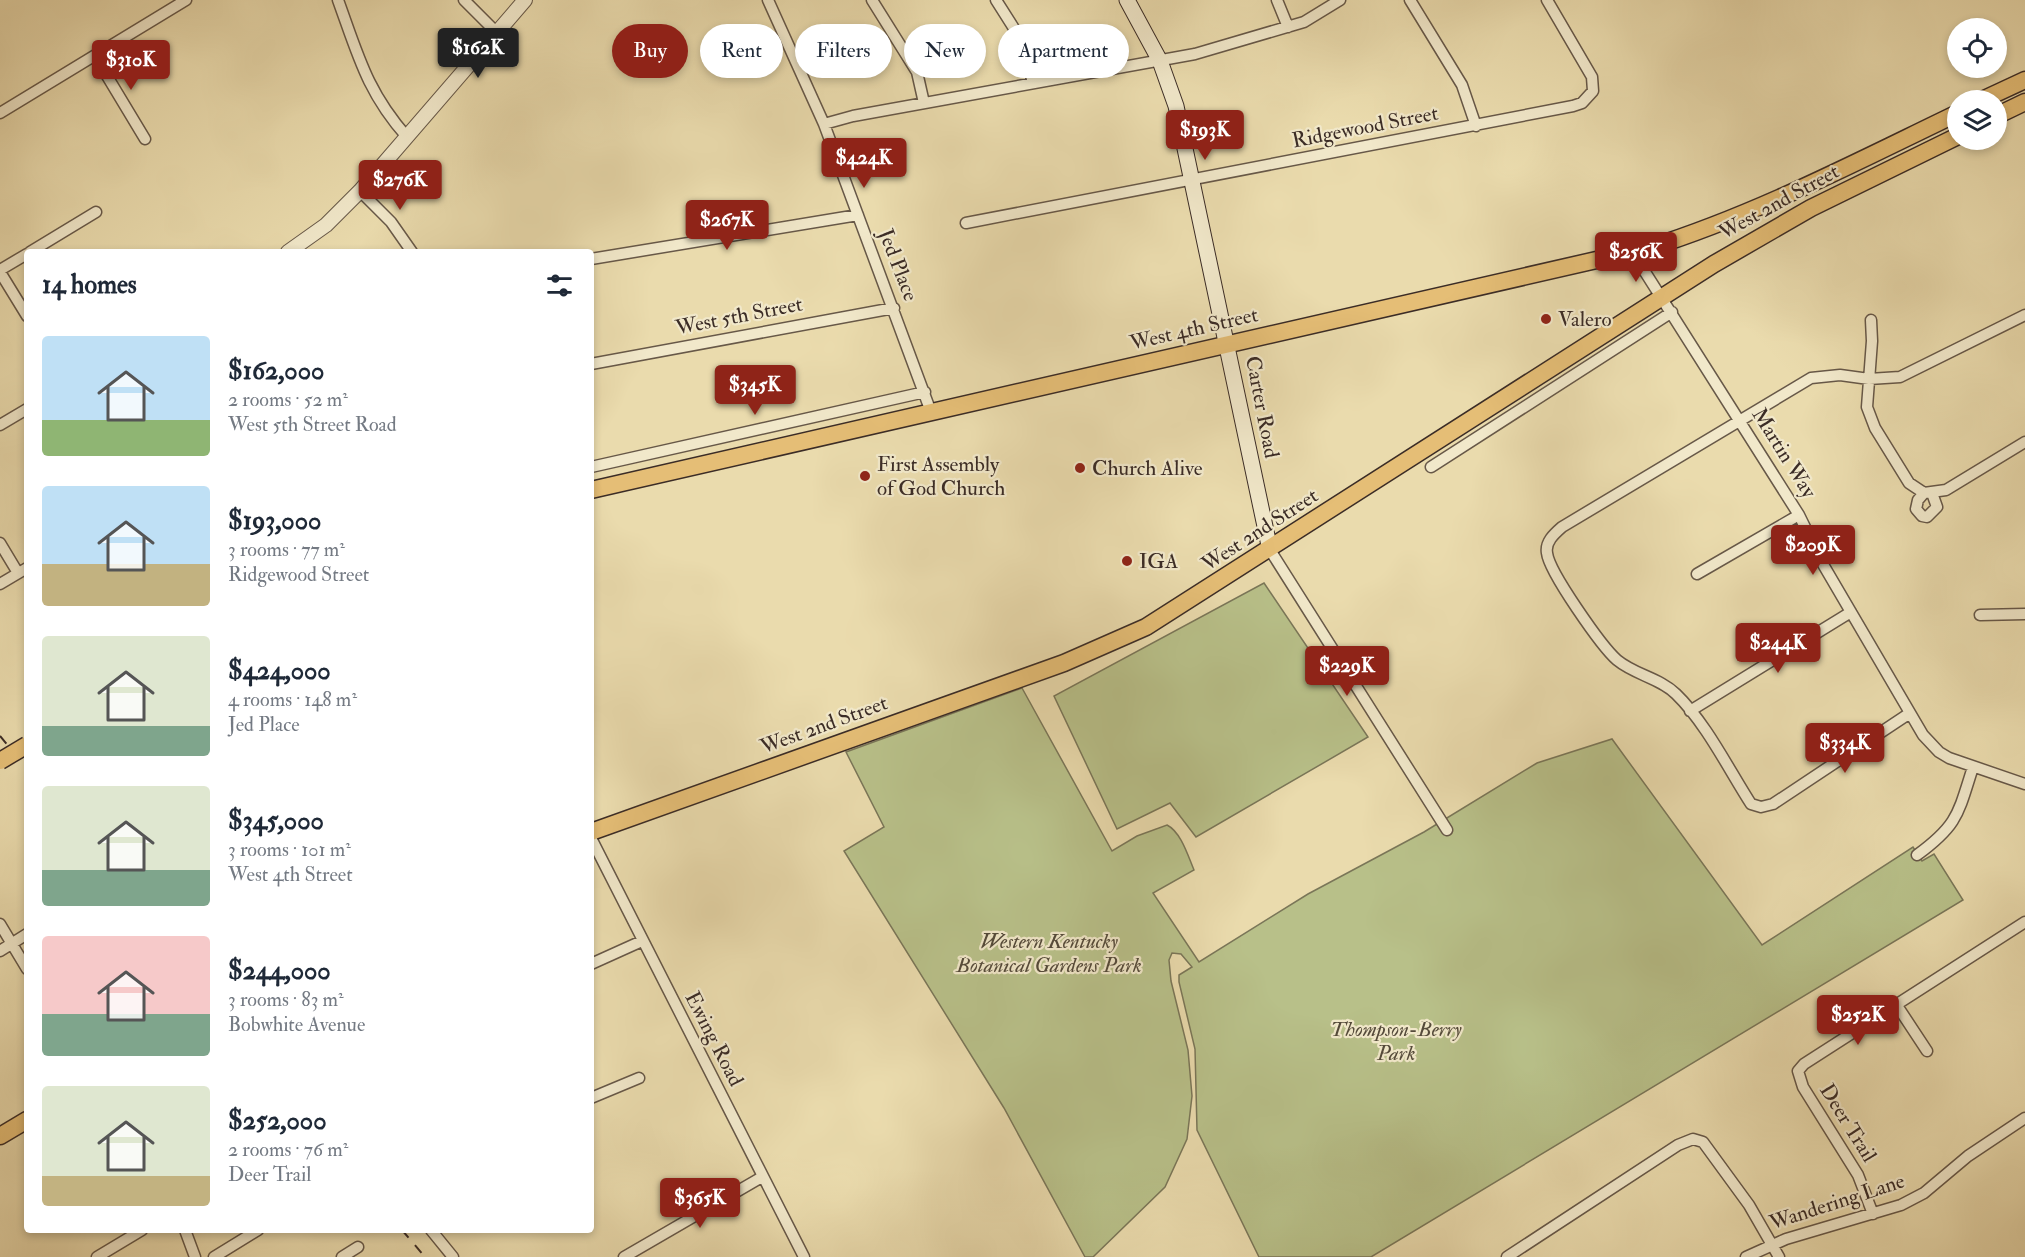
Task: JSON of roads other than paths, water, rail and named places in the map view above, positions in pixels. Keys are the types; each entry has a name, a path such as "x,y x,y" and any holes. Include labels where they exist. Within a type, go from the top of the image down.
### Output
{"main road":[{"name":"Carter Road","path":"1127,0 1160,61 1176,106 1270,550"},
{"path":"2004,90 2025,80"},
{"path":"2007,111 2025,102"},
{"name":"West 4th Street","path":"594,488 1633,253 1723,223 1800,189 1947,118"},
{"name":"West 2nd Street","path":"594,831 1106,647 1166,616 1270,550 1456,440 1662,297 1759,237 1947,140"},
{"path":"0,761 24,747"},
{"path":"0,1136 24,1122"}],"street":[{"path":"0,113 186,0"},
{"path":"338,0 372,90 384,111 407,137"},
{"path":"464,0 497,33"},
{"path":"296,249 326,225 360,191 525,0"},
{"name":"Jed Place","path":"768,0 824,124 931,412"},
{"path":"872,0 917,72 924,103"},
{"path":"996,0 1022,41 1033,83"},
{"path":"1277,0 1288,27"},
{"path":"824,124 924,103 1195,54 1304,22 1340,0"},
{"path":"1410,0 1462,85 1476,126"},
{"name":"Ridgewood Street","path":"966,223 1476,126 1582,103 1593,91 1594,84 1588,69 1547,0"},
{"path":"95,56 145,139"},
{"path":"360,191 392,222 410,249"},
{"path":"36,249 96,212"},
{"path":"594,259 858,215"},
{"name":"Martin Way","path":"1633,253 1799,515 1824,566 1923,735 1939,752 1973,767 2025,784"},
{"path":"24,256 0,271 24,311"},
{"name":"West 5th Street","path":"594,363 894,308"},
{"name":"West 2nd Street","path":"1431,467 1456,440 1672,312"},
{"path":"1910,713 1788,796 1767,806 1751,804 1690,711 1668,687 1626,666 1608,650 1585,619 1547,554 1550,540 1562,527 1742,422 1811,378 1840,375 1890,380 1911,374 2025,315"},
{"path":"1871,320 1872,341 1867,406 1875,428 1903,476 1928,493 1955,486 2025,442"},
{"path":"594,466 925,392"},
{"path":"0,425 24,411"},
{"path":"1697,574 1799,515"},
{"path":"0,543 23,571 0,585"},
{"path":"1270,550 1447,830"},
{"path":"1690,711 1851,612"},
{"path":"1980,615 2025,614"},
{"path":"1917,855 1942,837 1953,824 1973,767"},
{"name":"Ewing Road","path":"594,844 804,1257"},
{"name":"Deer Trail","path":"1873,1214 1858,1175 1803,1087 1798,1071 1804,1064 2025,922"},
{"path":"0,924 24,964"},
{"path":"0,951 24,936"},
{"path":"594,963 642,941"},
{"path":"1896,1004 1927,1051"},
{"path":"594,1097 639,1078"},
{"name":"Wandering Lane","path":"1746,1257 1772,1244 1901,1205 1924,1193 1968,1156 2025,1118"},
{"path":"1507,1257 1691,1140 1698,1139 1749,1205 1779,1257"},
{"path":"624,1257 762,1177"},
{"path":"97,1257 137,1233"},
{"path":"186,1233 195,1257"},
{"path":"214,1257 253,1233"},
{"path":"433,1233 453,1257"},
{"path":"342,1257 358,1247"}],"railway":[{"path":"0,736 24,765"},
{"path":"405,1233 425,1257"}],"place":[{"name":"Valero","path":"1546,319"},
{"name":"Church Alive","path":"1080,468"},
{"name":"First Assembly of God Church","path":"865,476"},
{"name":"IGA","path":"1127,561"}],"park label":[{"name":"Western Kentucky Botanical Gardens Park","path":"1049,953"},
{"name":"Thompson-Berry Park","path":"1396,1041"}]}
